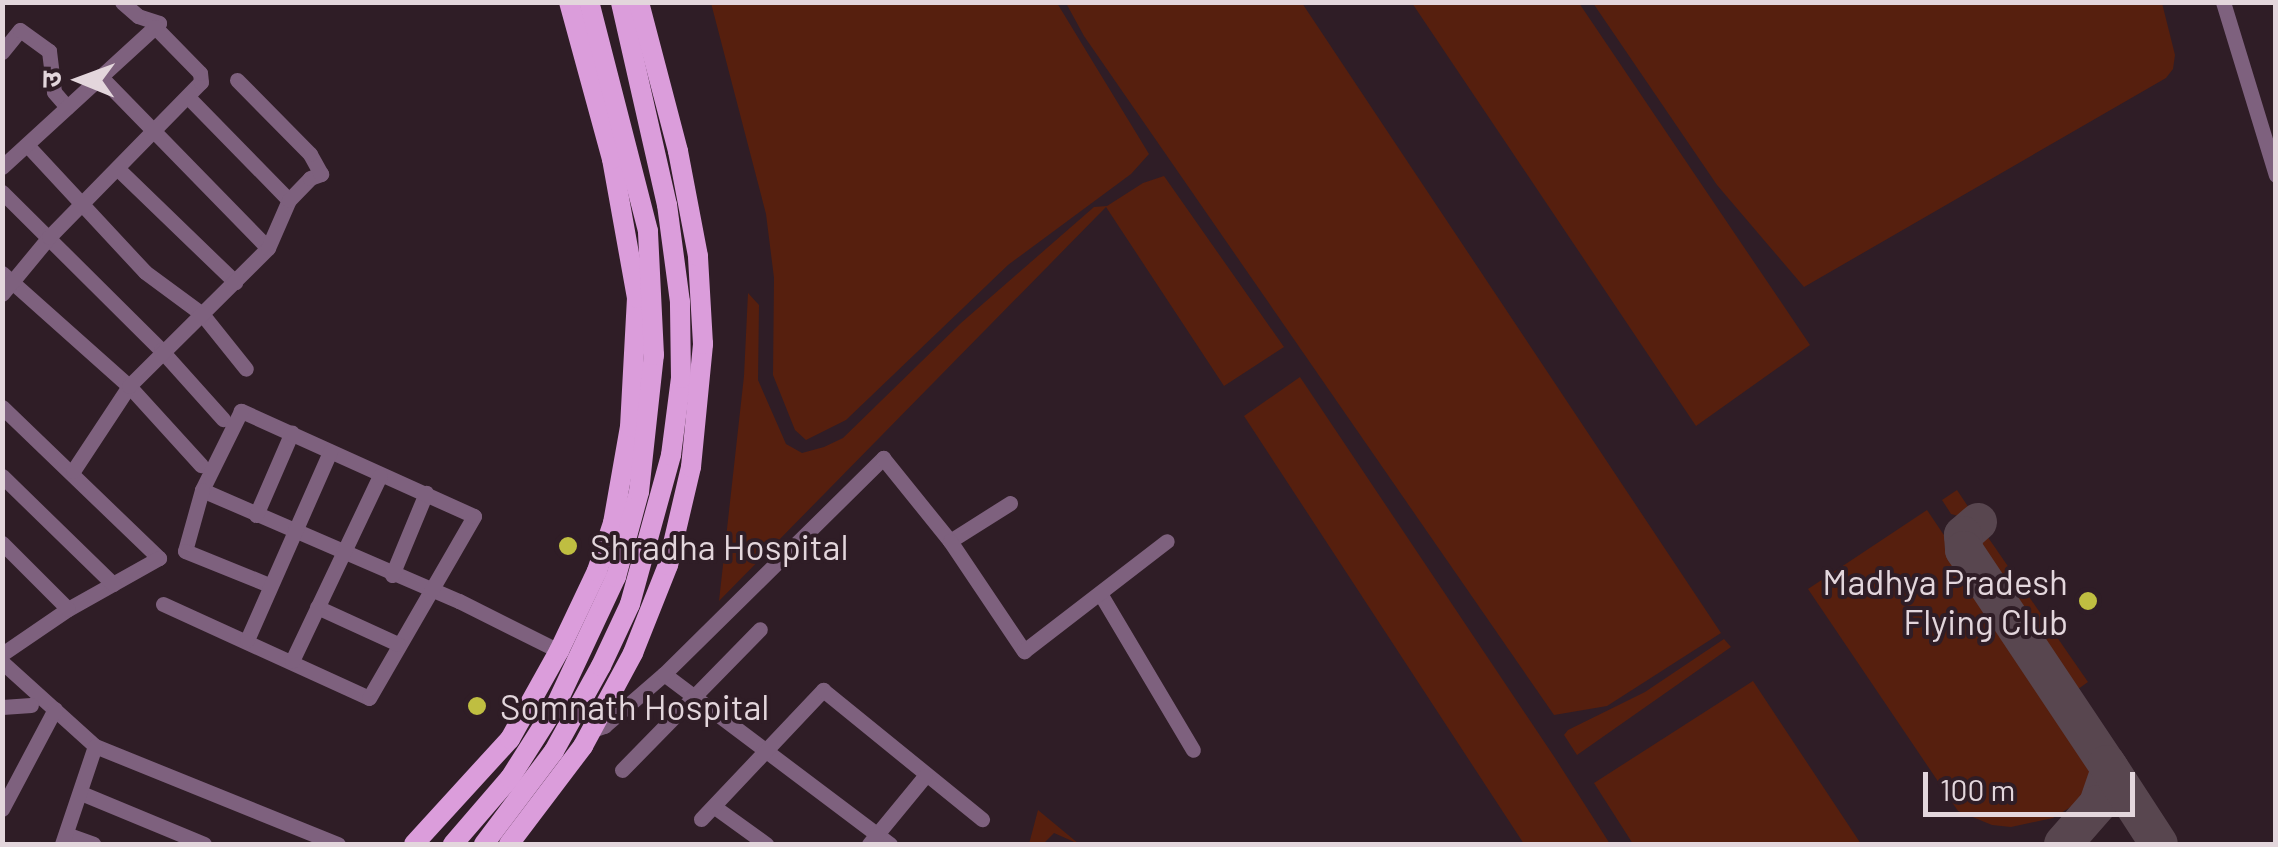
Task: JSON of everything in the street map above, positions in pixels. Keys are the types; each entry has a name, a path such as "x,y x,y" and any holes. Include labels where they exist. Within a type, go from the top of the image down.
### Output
{"main road":[{"path":"414,844 499,755 560,651 597,571 613,523 630,427 637,298 624,212 568,2"},
{"path":"453,844 510,778 555,708 616,576 640,492 654,355 648,231 588,2"},
{"path":"484,844 554,751 601,666 630,604 670,456 681,378 680,302 667,205 621,2"},
{"path":"509,844 592,730 633,652 668,565 699,410 701,298 692,214 638,2"}],"street":[{"path":"2,167 159,23 138,16 122,2"},
{"path":"2224,2 2276,175"},
{"path":"154,27 202,76 153,134 6,283 128,386 201,465"},
{"path":"2,52 20,30 49,52 54,92 66,107"},
{"path":"100,76 268,248"},
{"path":"73,472 128,386 268,248 290,200 310,178 321,174 310,154 237,80"},
{"path":"188,97 290,200"},
{"path":"27,145 146,272 202,314 246,369"},
{"path":"118,169 235,282"},
{"path":"2,192 161,350 223,419"},
{"path":"2,407 159,558 68,608 2,654"},
{"path":"163,604 369,698 474,516 241,412 202,490 186,551 269,585"},
{"path":"256,516 292,432"},
{"path":"247,640 330,452"},
{"path":"592,730 604,726 664,674 884,458 950,541 1024,652 1167,540"},
{"path":"2,476 113,584"},
{"path":"292,661 341,551 380,476"},
{"path":"202,490 560,651"},
{"path":"392,575 426,493"},
{"path":"950,541 1010,504"},
{"path":"2,543 68,608"},
{"path":"1101,595 1193,750"},
{"path":"317,607 398,644"},
{"path":"622,770 760,629"},
{"path":"2,662 95,746 316,841 338,844"},
{"path":"664,674 873,839 890,844"},
{"path":"701,820 822,690 982,820"},
{"path":"2,707 31,705"},
{"path":"2,809 55,709"},
{"path":"93,844 64,839 95,746"},
{"path":"873,839 925,776"},
{"path":"81,793 204,844"},
{"path":"716,808 766,844"}],"shaded area":[{"path":"711,3 1057,3 1149,154 1131,174 1008,265 846,420 806,440 795,430 773,375 774,278 766,214"},
{"path":"1066,3 1302,3 1721,633 1607,706 1554,715 1084,36"},
{"path":"1412,3 1579,3 1810,345 1696,426"},
{"path":"1593,3 2162,3 2175,55 2173,69 2166,78 1804,287 1717,185"},
{"path":"1164,176 1284,347 1224,386 1106,207 719,601 744,376 748,293 759,305 758,380 786,444 802,453 824,447 843,438 961,323 1094,207 1107,206 1143,183"},
{"path":"1300,377 1610,844 1524,844 1244,416"},
{"path":"1957,490 1973,514 1966,518 1951,514 1942,500"},
{"path":"1927,510 2088,749 2094,788 2053,818 2011,827 1992,825 1958,811 1808,589"},
{"path":"1985,533 2088,682 2071,694 1979,556 1976,541"},
{"path":"1724,639 1731,647 1577,755 1564,735 1568,730 1645,692"},
{"path":"1753,681 1861,844 1633,844 1594,783"},
{"path":"1038,810 1079,844 1054,833 1043,844 1029,844"}],"taxiway":[{"path":"1978,522 1963,535 1964,550 2110,769 2098,804 2063,844"},
{"path":"2107,764 2159,844"}],"place":[{"name":"Shradha Hospital","path":"568,546"},
{"name":"Madhya Pradesh Flying Club","path":"2088,601"},
{"name":"Somnath Hospital","path":"477,706"}]}
